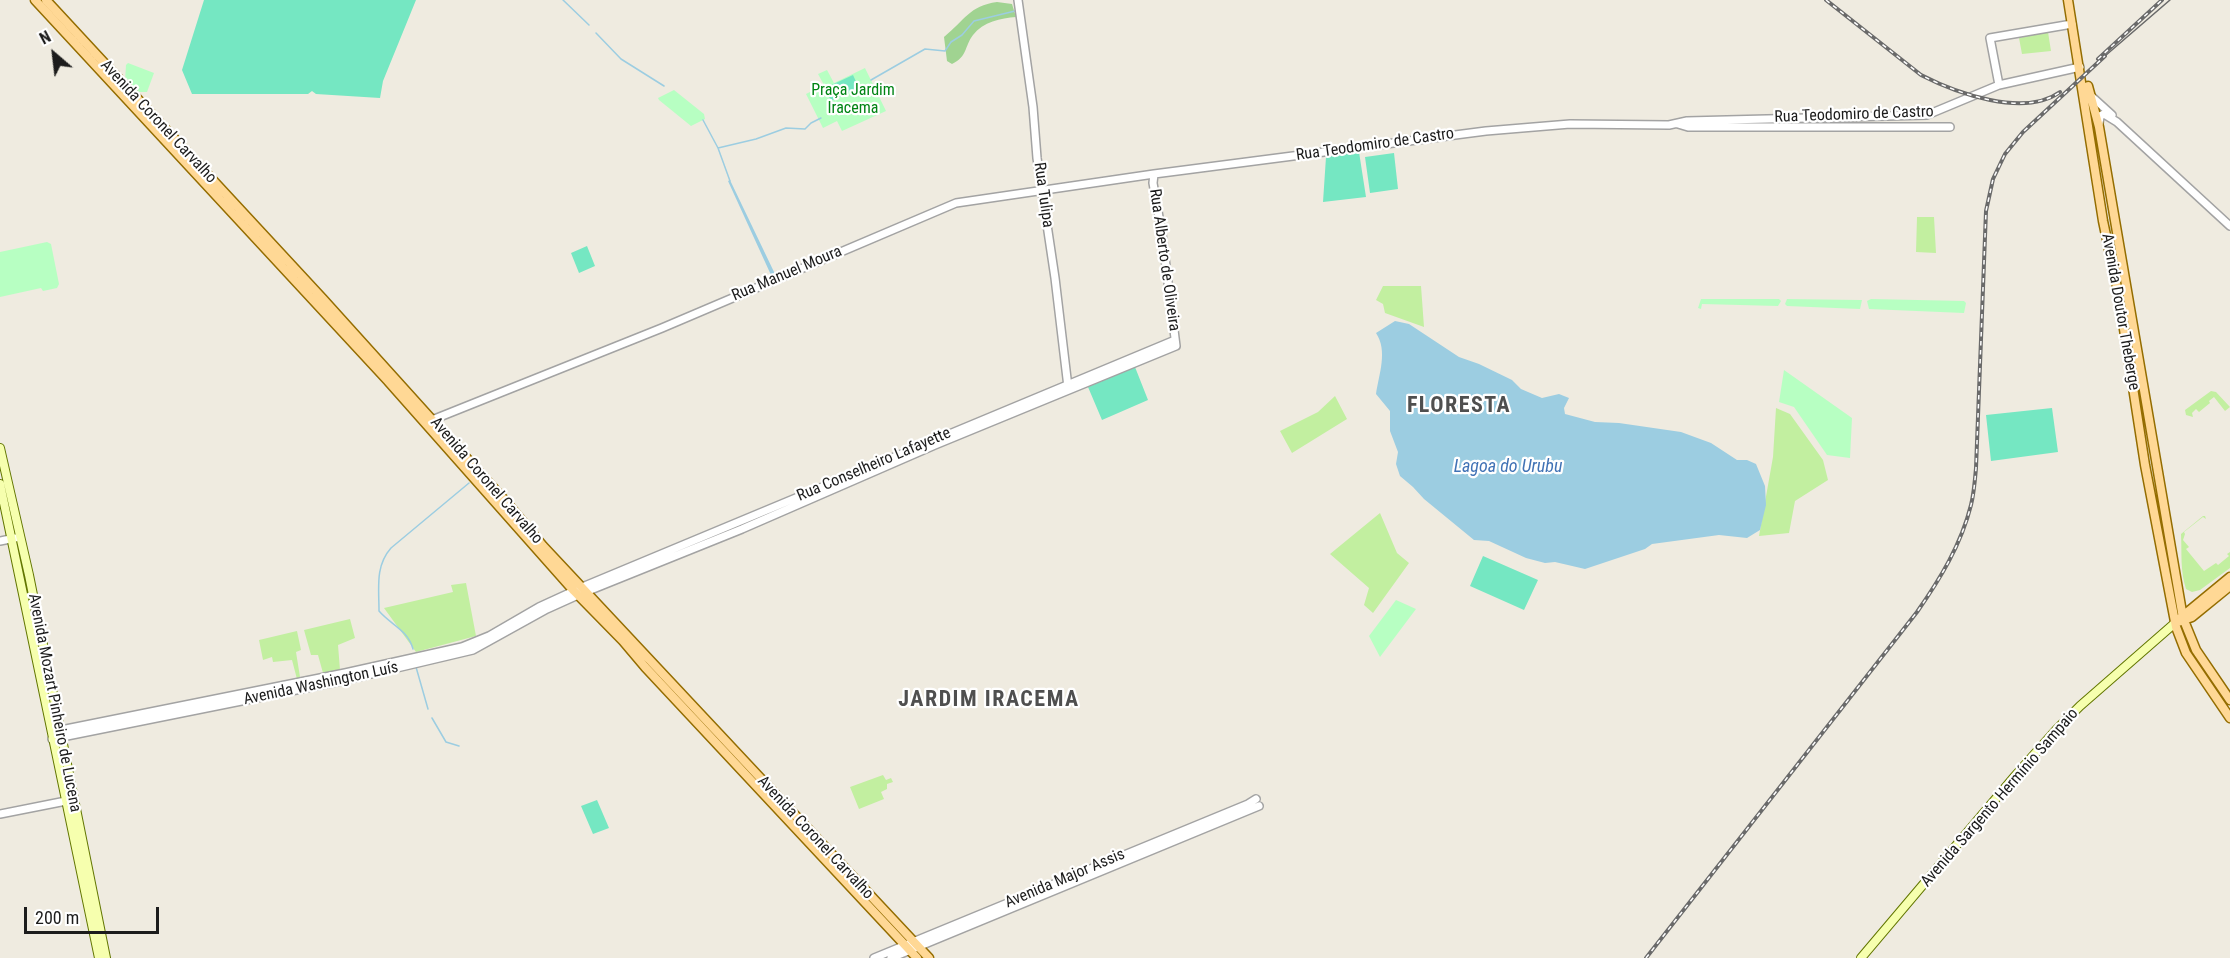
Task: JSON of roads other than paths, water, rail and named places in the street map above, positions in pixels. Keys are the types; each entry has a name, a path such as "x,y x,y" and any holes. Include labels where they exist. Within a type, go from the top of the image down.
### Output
{"main road":[{"name":"Avenida Coronel Carvalho","path":"35,0 467,465 645,667 912,946 929,958"},
{"name":"Avenida Coronel Carvalho","path":"46,0 323,298 432,420 467,465"},
{"name":"Avenida Doutor Theberge","path":"2070,0 2103,221 2123,297 2161,492 2179,595 2180,620"},
{"name":"Avenida Doutor Theberge","path":"2070,0 2099,127 2151,494 2180,620"},
{"name":"Avenida Mozart Pinheiro de Lucena","path":"0,448 21,537 99,958"},
{"name":"Avenida Mozart Pinheiro de Lucena","path":"0,484 56,734"},
{"path":"2151,494 2156,496 2161,492"},
{"name":"Avenida Sargento Hermínio Sampaio","path":"1862,958 2015,776 2072,714 2230,577"},
{"name":"Avenida Sargento Hermínio Sampaio","path":"2180,620 2230,586"},
{"path":"2179,595 2190,603 2217,588"},
{"path":"2180,620 2201,658 2230,700"},
{"path":"2180,620 2187,653 2230,718"},
{"name":"Avenida Mozart Pinheiro de Lucena","path":"69,801 106,958"},
{"name":"Avenida Coronel Carvalho","path":"912,946 917,958"}],"street":[{"name":"Rua Tulipa","path":"1018,0 1068,388"},
{"path":"1999,85 1990,38 2072,24"},
{"path":"1940,110 1999,85 2080,67"},
{"path":"2090,95 2230,226"},
{"name":"Rua Teodomiro de Castro","path":"1154,174 1405,140 1524,127 1570,124 1669,125 1687,121 1927,115 1940,110"},
{"name":"Rua Teodomiro de Castro","path":"1678,124 1688,127 1929,125 1938,117 1940,110"},
{"path":"2099,127 2100,116 2104,114 2117,122"},
{"path":"1806,117 1806,126"},
{"path":"1929,125 1950,127"},
{"name":"Rua Manuel Moura","path":"432,420 662,328 956,203 1154,174"},
{"name":"Rua Alberto de Oliveira","path":"1154,174 1153,183 1176,343"},
{"path":"2201,197 2206,198 2230,220"},
{"name":"Rua Conselheiro Lafayette","path":"580,591 742,529 788,507 1176,343"},
{"path":"0,541 21,537"},
{"name":"Avenida Washington Luís","path":"56,734 473,650 580,591"},
{"path":"0,814 69,801"},
{"name":"Avenida Major Assis","path":"874,958 912,946 1258,802"},
{"name":"Avenida Major Assis","path":"891,958 912,946"}],"water":[{"path":"730,180 775,274 771,275 728,181"},
{"name":"Lagoa do Urubu","path":"1395,321 1409,324 1459,357 1512,380 1521,389 1542,398 1559,394 1569,398 1564,408 1565,414 1595,422 1681,432 1711,443 1737,460 1747,460 1756,464 1765,486 1766,505 1760,530 1747,538 1719,535 1652,544 1645,549 1585,569 1555,562 1545,563 1526,558 1489,541 1474,540 1400,476 1396,464 1398,452 1390,431 1390,411 1376,394 1382,355 1380,340 1376,333"}],"waterway":[{"path":"563,0 589,25"},
{"path":"871,80 925,49 945,51 951,42 962,35 974,21 1015,11"},
{"path":"596,33 621,59 664,86"},
{"path":"718,148 756,139 786,128 805,129 821,118"},
{"path":"703,120 718,148 730,181"},
{"path":"413,649 411,642 403,632 379,611 379,578 382,562 391,548 469,483"},
{"path":"416,667 428,709"},
{"path":"432,718 446,742 459,746"}],"tram line":[{"path":"2105,56 2170,0"}],"railway":[{"path":"1826,0 1921,75 1952,89 2009,103 2028,103 2060,92"},
{"path":"2098,59 2162,0"},
{"path":"1646,958 1917,612 1949,561 1967,520 1974,487 1986,211 1993,179 2005,154 2023,132 2105,56"}],"district":[{"name":"FLORESTA","path":"1459,406"},
{"name":"JARDIM IRACEMA","path":"989,700"}],"park label":[{"name":"Praça Jardim Iracema","path":"853,100"}]}
